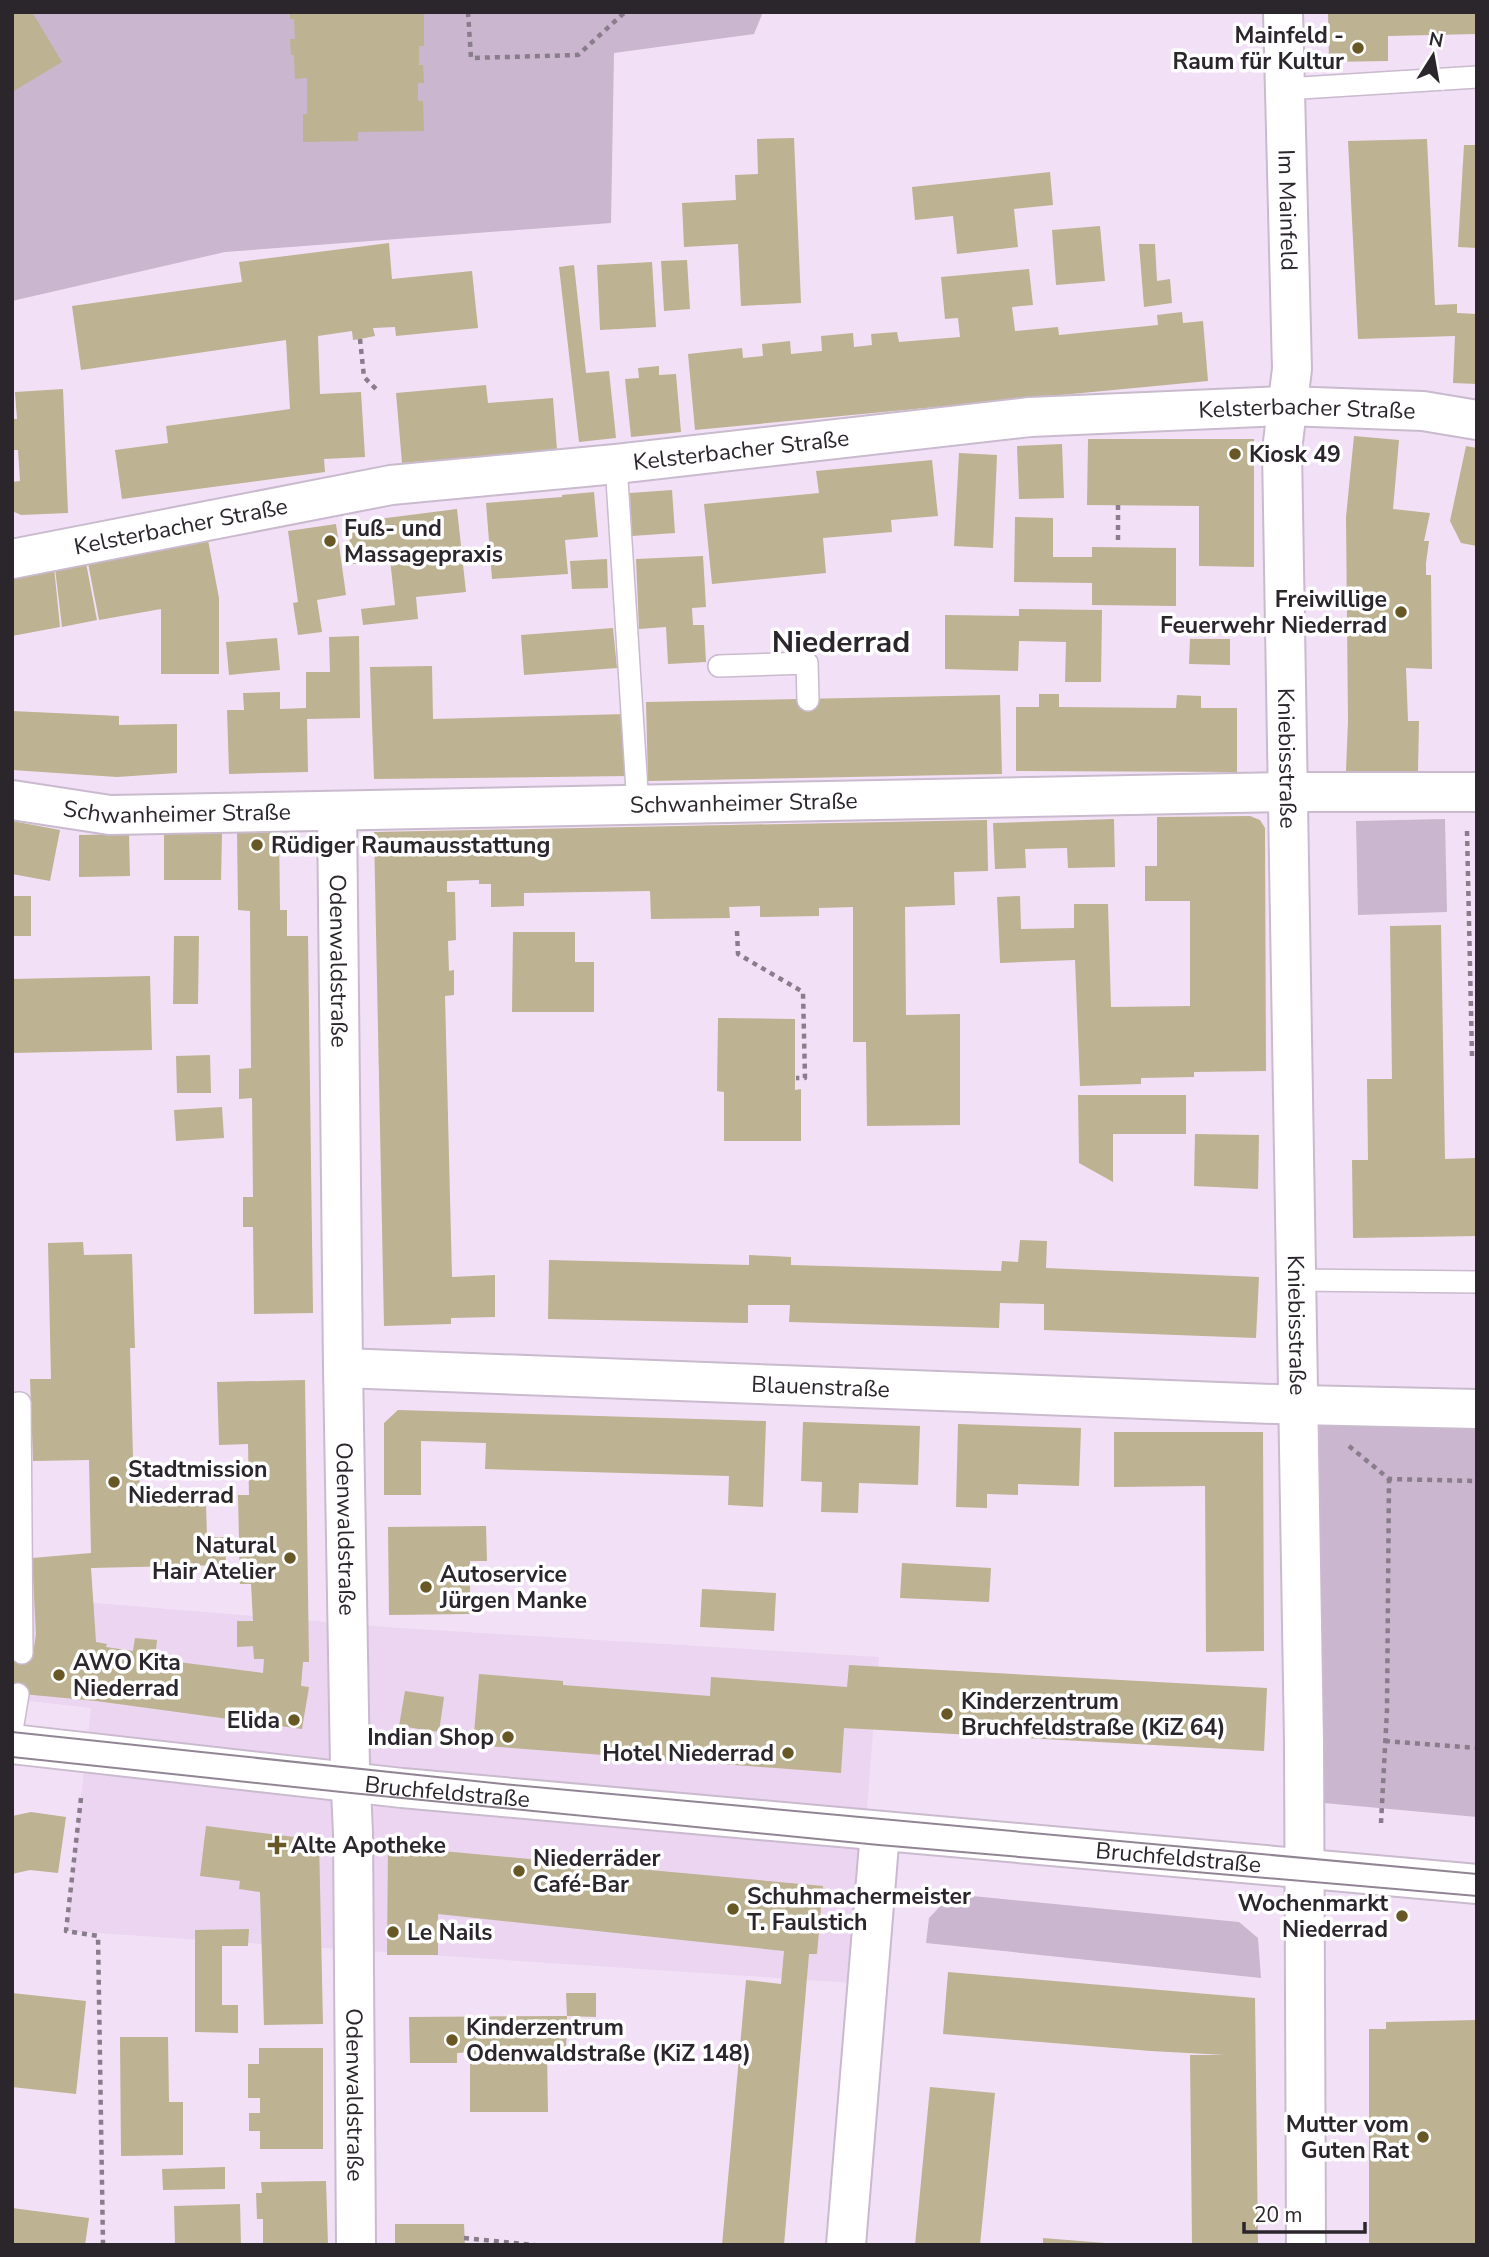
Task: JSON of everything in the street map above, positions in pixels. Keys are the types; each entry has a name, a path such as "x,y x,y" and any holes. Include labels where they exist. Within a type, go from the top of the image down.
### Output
{"street":[{"name":"Im Mainfeld","path":"1283,12 1292,369 1286,405"},
{"name":"Kelsterbacher Straße","path":"12,559 391,485 616,464 1030,417 1286,405 1423,411 1477,420"},
{"name":"Kniebisstraße","path":"1286,405 1282,450 1286,792 1300,1405 1306,2245"},
{"name":"Schwanheimer Straße","path":"12,800 110,815 337,811 637,789 1472,792"},
{"name":"Odenwaldstraße","path":"337,811 343,1368 353,1847 356,2245"},
{"name":"Blauenstraße","path":"343,1368 1300,1405 1477,1409"},
{"name":"Bruchfeldstraße","path":"12,1744 350,1782 1477,1884"},
{"path":"846,2245 880,1832"}],"lane":[{"path":"1285,89 1477,77"},
{"path":"616,464 637,789"},
{"path":"719,666 807,663 808,700"},
{"path":"1297,1280 1477,1282"},
{"path":"12,1404 20,1404 22,1653"},
{"path":"12,1730 18,1694"}],"path":[{"path":"468,12 471,58 578,55 625,12"},
{"path":"360,339 364,377 377,390"},
{"path":"1118,505 1118,540"},
{"path":"1472,792 1472,1056 1477,1056"},
{"path":"737,932 738,954 803,992 805,1078 796,1078"},
{"path":"1381,1823 1389,1479 1477,1481"},
{"path":"1385,1741 1477,1748"},
{"path":"81,1798 66,1931 99,1936 103,2245"},
{"path":"464,2238 535,2245"}],"shaded area":[{"path":"12,12 763,12 754,34 614,53 611,223 225,252 12,301"},
{"path":"1445,819 1447,912 1358,915 1356,821"},
{"path":"1319,1420 1477,1425 1477,1817 1324,1803"},
{"path":"22,1597 399,1628 879,1657 853,1983 66,1931 91,1708 12,1699"},
{"path":"952,1894 1239,1922 1258,1938 1261,1978 926,1943 929,1918"}],"building":[{"path":"12,12 32,12 62,62 12,92"},
{"path":"290,12 424,12 424,46 419,46 419,65 423,65 424,83 418,83 418,101 423,101 424,131 358,132 358,141 303,142 303,114 307,114 307,78 295,79 290,39 295,39 294,19 290,19"},
{"name":"Mainfeld - Raum für Kultur","path":"1328,12 1477,12 1477,34 1388,36 1388,61 1329,62"},
{"path":"794,138 801,303 741,306 738,244 684,247 682,203 736,200 735,175 758,174 757,139"},
{"path":"1427,139 1435,305 1457,304 1457,313 1477,314 1477,384 1453,383 1455,336 1358,339 1348,141"},
{"path":"1464,145 1477,145 1477,248 1458,247"},
{"path":"1050,172 1053,205 1014,209 1018,247 957,254 953,216 915,220 912,187"},
{"path":"1100,226 1105,281 1056,285 1052,230"},
{"path":"389,243 392,279 472,271 478,328 396,336 395,327 373,328 375,336 353,340 352,331 318,336 320,394 361,392 365,457 324,459 325,472 122,499 115,450 168,443 166,426 290,409 286,340 81,370 72,306 242,282 239,262"},
{"path":"1139,244 1155,244 1157,281 1170,279 1172,303 1144,307"},
{"path":"687,260 690,309 664,311 661,261"},
{"path":"652,262 656,327 600,330 597,265"},
{"path":"574,265 586,373 609,371 616,438 579,442 559,267"},
{"path":"1029,269 1033,305 1012,307 1015,331 1058,327 1059,335 1158,325 1157,315 1182,312 1183,323 1203,321 1208,381 695,430 688,354 742,348 743,358 763,356 762,344 790,341 791,354 822,351 821,336 853,333 854,347 872,345 871,334 897,332 899,342 960,337 958,318 945,319 941,277"},
{"path":"659,366 659,375 676,374 681,432 631,437 625,379 639,378 638,368"},
{"path":"486,385 488,403 553,398 557,450 402,463 396,393"},
{"path":"63,389 68,513 21,515 12,511 12,482 20,481 18,450 12,450 12,419 17,419 15,392"},
{"path":"1354,436 1399,440 1393,509 1430,513 1424,541 1429,541 1426,575 1431,575 1432,669 1406,668 1408,721 1419,721 1418,771 1346,771 1346,517"},
{"path":"1088,439 1254,439 1254,567 1199,566 1199,506 1087,505"},
{"path":"1062,444 1064,498 1019,499 1017,446"},
{"path":"1466,446 1477,448 1477,546 1461,543 1450,521"},
{"path":"959,453 997,455 993,548 954,546"},
{"path":"932,460 938,516 891,520 892,532 823,538 826,573 712,584 704,504 819,493 816,471"},
{"path":"672,490 675,533 632,536 630,493"},
{"path":"594,492 598,537 565,540 568,574 492,579 486,503"},
{"path":"457,509 466,592 416,597 418,619 363,625 361,609 395,605 390,559 353,564 347,523"},
{"path":"1015,517 1053,518 1053,557 1092,557 1092,547 1176,548 1176,606 1092,605 1092,583 1014,582"},
{"path":"336,524 346,595 317,600 322,632 298,635 293,603 298,602 288,531"},
{"path":"208,540 219,598 219,674 161,674 161,609 99,620 88,563"},
{"path":"703,556 706,607 692,608 693,625 704,625 706,662 668,664 666,627 639,629 636,559"},
{"path":"607,559 608,588 572,589 570,561"},
{"path":"86,563 97,620 62,627 55,568"},
{"path":"54,567 60,627 12,636 12,576"},
{"path":"1019,609 1102,610 1101,682 1065,682 1066,642 1019,641 1018,671 945,669 945,615 1019,616"},
{"path":"613,628 617,668 524,675 521,635"},
{"path":"359,636 360,718 307,719 308,772 229,774 227,710 244,710 243,693 280,692 280,709 306,708 306,672 330,672 329,637"},
{"path":"277,638 280,670 229,675 226,642"},
{"path":"1190,639 1230,639 1230,665 1189,664"},
{"path":"432,666 433,719 627,714 629,776 374,779 370,667"},
{"path":"1039,694 1059,694 1059,707 1176,708 1177,695 1201,696 1201,708 1237,708 1237,772 1016,771 1016,707 1039,707"},
{"path":"1000,695 1002,774 648,781 646,702"},
{"path":"12,711 119,716 119,725 177,724 177,773 117,777 12,770"},
{"path":"1250,816 1260,820 1265,828 1266,1071 1194,1072 1194,1077 1141,1078 1141,1084 1080,1086 1075,960 1000,963 997,897 1020,896 1021,929 1074,928 1074,904 1108,904 1111,1007 1190,1006 1190,901 1145,901 1145,866 1157,866 1157,817"},
{"path":"1114,819 1115,867 1068,868 1067,848 1025,849 1026,868 995,869 993,823"},
{"path":"987,820 988,871 954,872 955,905 905,907 906,1015 960,1014 960,1125 867,1126 866,1042 853,1042 853,907 819,908 819,916 760,917 760,906 729,907 730,918 651,919 650,891 524,893 524,906 491,907 491,884 479,884 479,880 447,881 447,892 455,892 456,940 448,941 449,971 454,970 454,995 445,996 452,1277 495,1275 495,1317 451,1318 451,1324 384,1326 374,832"},
{"path":"12,821 60,830 50,881 12,874"},
{"path":"237,829 279,829 280,910 287,910 287,936 308,936 313,1313 254,1314 253,1227 243,1227 243,1197 253,1197 252,1098 239,1099 239,1069 251,1068 250,911 238,910"},
{"path":"164,831 222,832 221,880 164,880"},
{"path":"129,834 130,876 79,877 79,835"},
{"path":"12,896 31,896 31,936 12,936"},
{"path":"1441,925 1445,1159 1477,1158 1477,1236 1353,1238 1352,1160 1368,1160 1367,1079 1392,1079 1390,926"},
{"path":"513,932 575,932 575,962 594,962 594,1012 512,1012"},
{"path":"174,936 199,936 198,1004 173,1004"},
{"path":"150,976 152,1050 12,1053 12,979"},
{"path":"718,1018 795,1019 795,1090 801,1089 801,1141 724,1141 724,1092 717,1091"},
{"path":"210,1055 211,1093 177,1093 176,1056"},
{"path":"1078,1095 1186,1095 1186,1134 1113,1134 1113,1182 1079,1163"},
{"path":"222,1107 224,1138 176,1141 174,1110"},
{"path":"1195,1134 1259,1135 1258,1189 1194,1186"},
{"path":"1020,1240 1047,1241 1046,1268 1259,1277 1256,1338 1044,1330 1044,1304 1000,1303 999,1328 789,1322 790,1305 748,1305 748,1323 548,1319 549,1260 749,1265 749,1255 791,1257 791,1265 1001,1271 1002,1261 1018,1262"},
{"path":"83,1242 84,1255 132,1254 135,1348 130,1348 133,1458 139,1459 140,1506 206,1505 207,1537 225,1537 226,1565 91,1568 96,1642 107,1644 106,1647 133,1651 135,1638 157,1640 155,1659 263,1673 264,1659 254,1659 253,1646 237,1647 237,1621 253,1621 251,1584 240,1584 238,1495 249,1495 248,1444 219,1445 217,1382 305,1380 309,1662 303,1662 301,1686 309,1687 302,1729 96,1701 12,1693 12,1652 33,1654 36,1634 32,1558 91,1553 89,1460 33,1461 30,1379 51,1379 48,1243"},
{"path":"398,1410 766,1421 763,1507 728,1505 729,1476 485,1469 486,1443 421,1441 421,1495 384,1495 384,1423"},
{"path":"803,1422 920,1426 918,1485 859,1483 858,1513 821,1512 822,1482 801,1481"},
{"path":"958,1424 1081,1428 1079,1486 1018,1484 1018,1495 987,1494 987,1508 956,1507"},
{"path":"1114,1432 1263,1432 1264,1651 1206,1652 1205,1486 1114,1487"},
{"path":"486,1526 487,1561 470,1561 470,1614 389,1615 388,1527"},
{"path":"902,1563 991,1568 989,1602 900,1598"},
{"path":"702,1589 776,1593 774,1631 700,1627"},
{"path":"849,1665 1267,1688 1264,1751 844,1728 841,1773 473,1745 479,1674 563,1681 563,1685 710,1696 711,1677 847,1687"},
{"path":"405,1691 444,1697 439,1732 399,1726"},
{"path":"31,1812 66,1817 58,1873 30,1870 12,1874 12,1816"},
{"path":"206,1826 319,1840 323,2024 264,2025 260,1892 239,1889 240,1881 200,1876"},
{"path":"388,1846 823,1886 817,1954 809,1954 784,2245 722,2245 746,1980 781,1984 784,1951 438,1914 438,1955 387,1955"},
{"path":"249,1929 248,1946 222,1946 222,2005 238,2005 238,2033 195,2032 195,1930"},
{"path":"948,1972 1255,1998 1258,2245 1192,2245 1190,2055 1225,2055 943,2034"},
{"path":"12,1993 86,2001 76,2094 12,2087"},
{"path":"566,1993 596,1993 596,2017 567,2016"},
{"path":"567,2016 566,2051 547,2051 548,2112 470,2112 470,2052 457,2053 457,2063 410,2063 409,2017"},
{"name":"Mutter vom Guten Rat","path":"1477,2020 1477,2245 1369,2245 1369,2029 1386,2029 1386,2022"},
{"path":"120,2037 168,2037 169,2102 183,2102 183,2155 121,2156"},
{"path":"259,2048 323,2048 323,2149 260,2149 260,2131 249,2131 249,2113 260,2113 260,2098 248,2098 248,2064 259,2064"},
{"path":"930,2087 995,2093 980,2245 915,2245"},
{"path":"225,2167 225,2189 163,2190 162,2169"},
{"path":"326,2181 328,2245 263,2245 263,2219 257,2219 256,2193 262,2193 261,2182"},
{"path":"240,2204 241,2245 175,2245 174,2206"},
{"path":"12,2208 89,2218 85,2245 12,2245"},
{"path":"395,2224 464,2224 465,2245 395,2245"},
{"path":"1043,2238 1105,2243 1105,2245 1043,2245"}],"tram line":[{"path":"12,1732 503,1784 1477,1874"},
{"path":"12,1757 879,1845 1477,1896"}],"place":[{"name":"Mainfeld - Raum für Kultur","path":"1358,48"},
{"name":"Kiosk 49","path":"1235,454"},
{"name":"Fuß- und Massagepraxis","path":"330,541"},
{"name":"Freiwillige Feuerwehr Niederrad","path":"1401,612"},
{"name":"Rüdiger Raumausstattung","path":"257,845"},
{"name":"Stadtmission Niederrad","path":"114,1482"},
{"name":"Natural Hair Atelier","path":"290,1558"},
{"name":"Autoservice Jürgen Manke","path":"426,1587"},
{"name":"AWO Kita Niederrad","path":"59,1675"},
{"name":"Kinderzentrum Bruchfeldstraße (KiZ 64)","path":"947,1714"},
{"name":"Elida","path":"294,1720"},
{"name":"Indian Shop","path":"508,1737"},
{"name":"Hotel Niederrad","path":"788,1753"},
{"name":"Alte Apotheke","path":"277,1845"},
{"name":"Niederräder Café-Bar","path":"519,1871"},
{"name":"Schuhmachermeister T. Faulstich","path":"733,1909"},
{"name":"Wochenmarkt Niederrad","path":"1402,1916"},
{"name":"Le Nails","path":"393,1932"},
{"name":"Kinderzentrum Odenwaldstraße (KiZ 148)","path":"452,2040"},
{"name":"Mutter vom Guten Rat","path":"1423,2137"}],"district":[{"name":"Niederrad","path":"841,642"}]}
